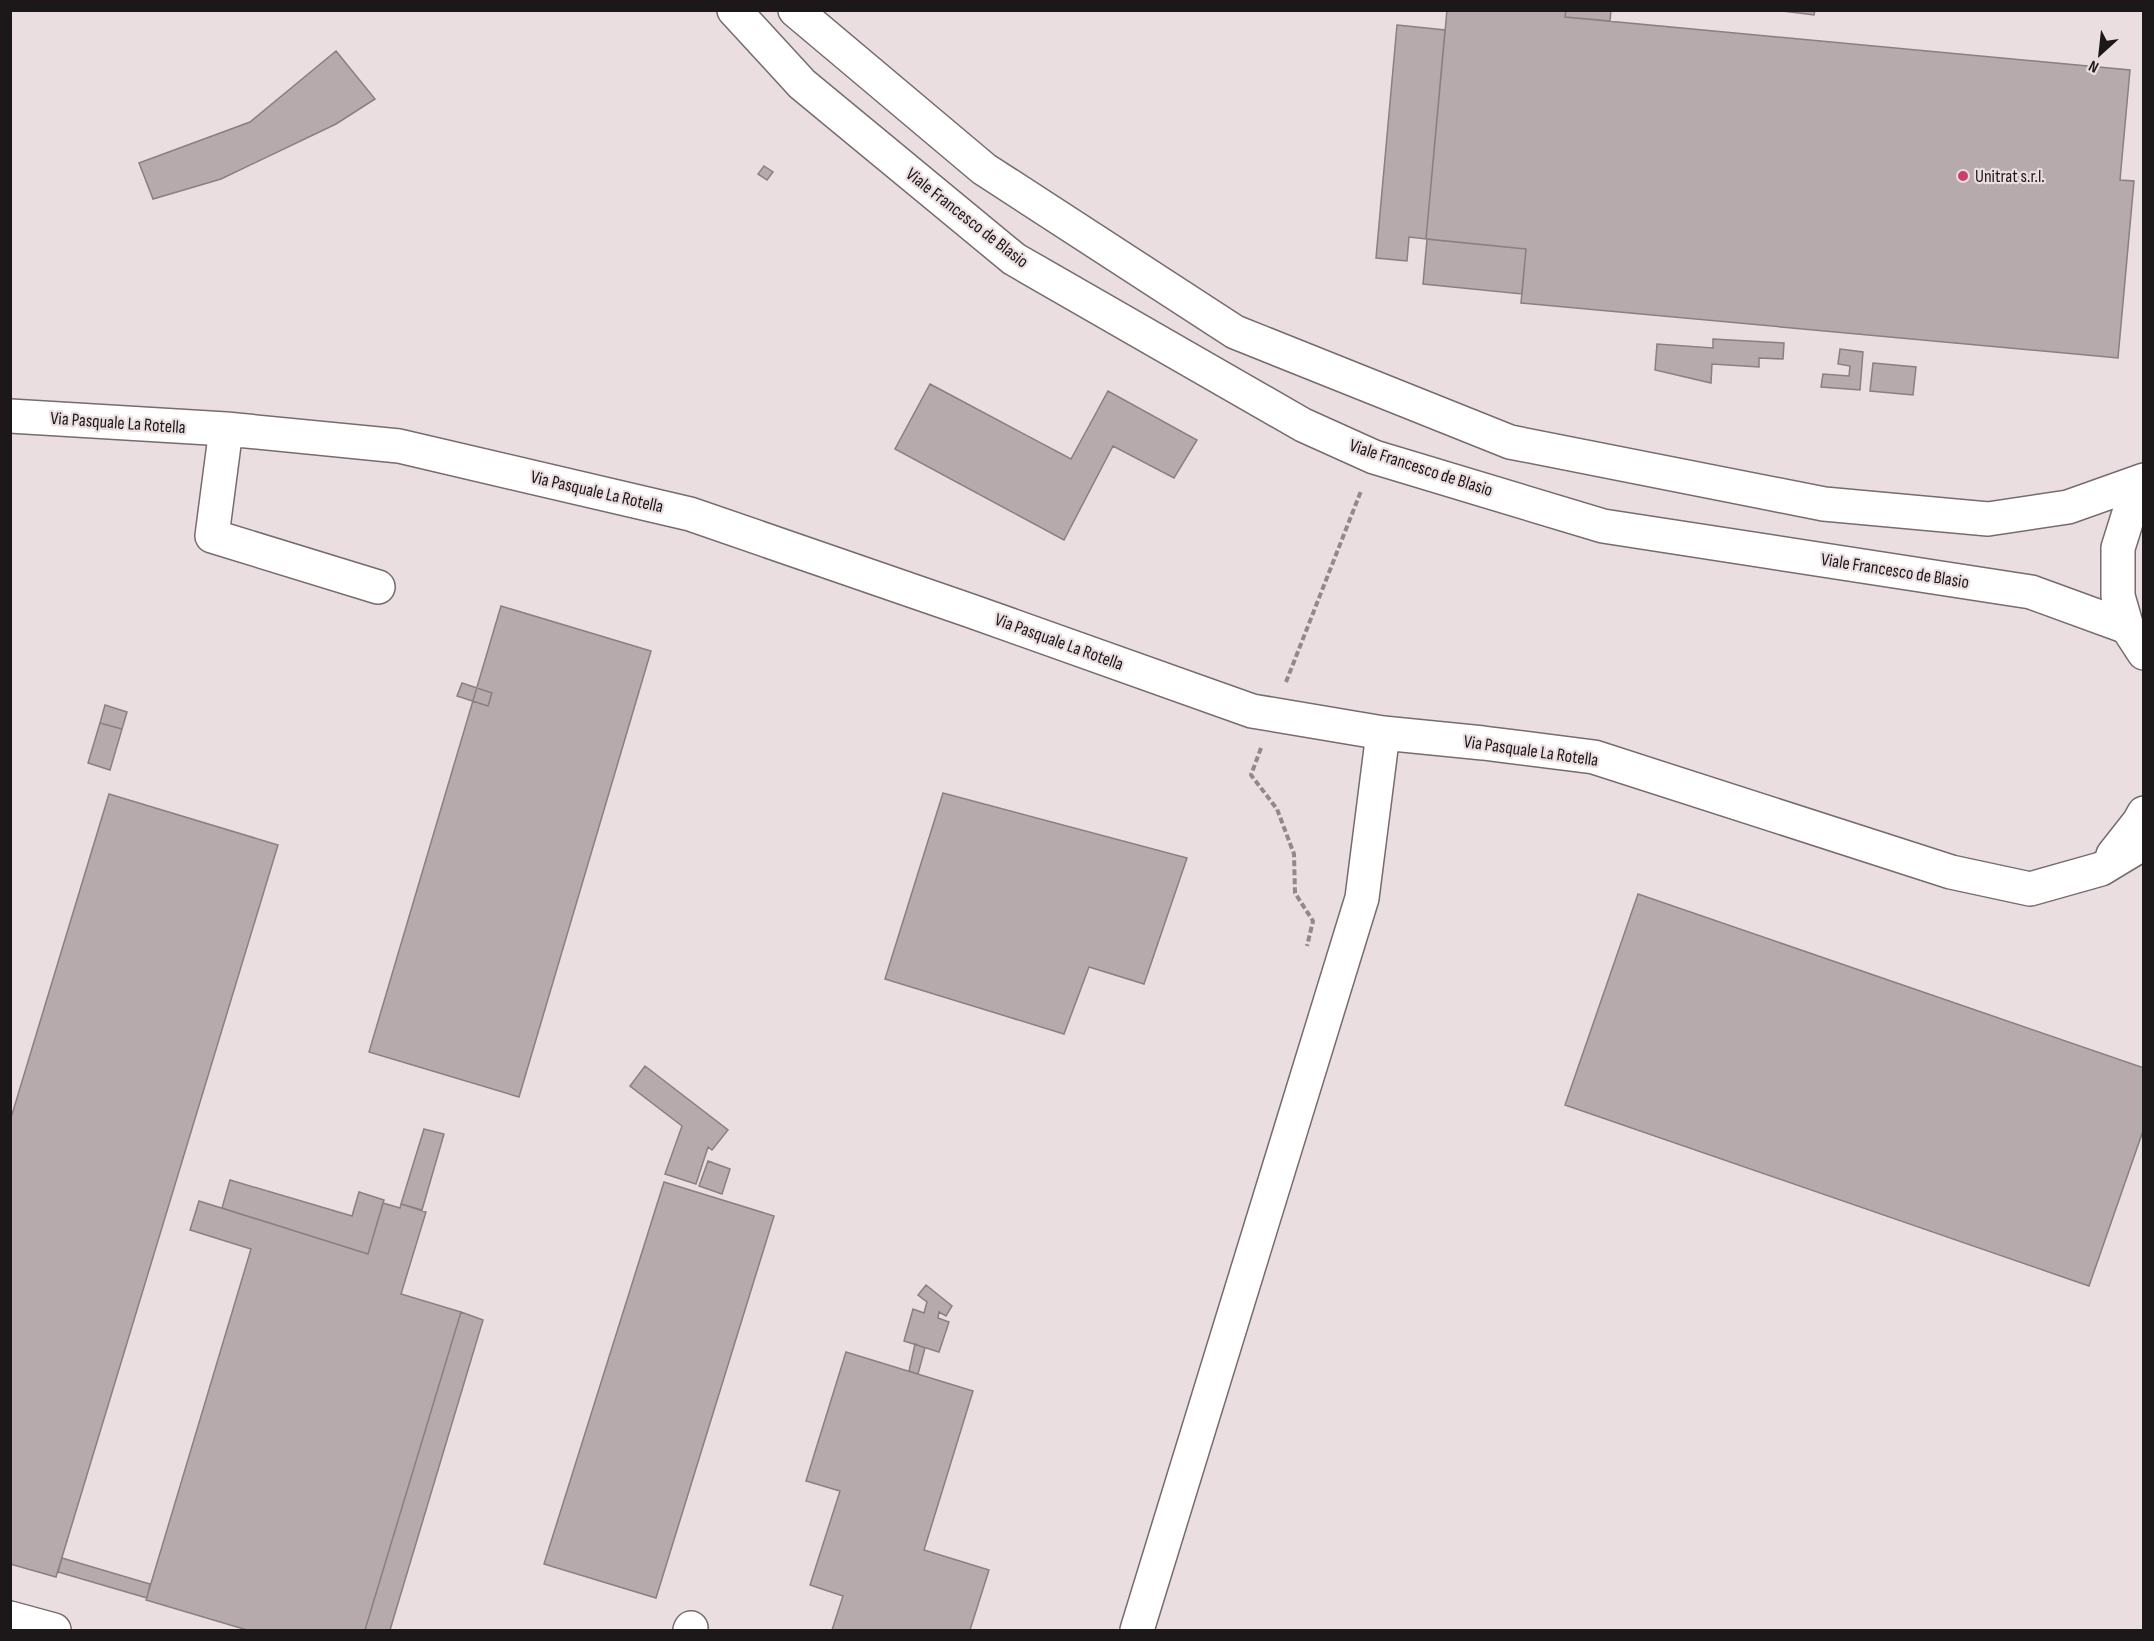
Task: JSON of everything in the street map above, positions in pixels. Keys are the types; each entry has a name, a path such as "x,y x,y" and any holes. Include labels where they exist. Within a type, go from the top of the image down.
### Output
{"street":[{"name":"Viale Francesco de Blasio","path":"734,10 802,84 1014,260 1303,425 1374,457 1603,526 2031,592 2135,640"},
{"path":"795,10 984,169 1235,332 1510,442 1824,504 1988,519 2068,507 2144,480"},
{"name":"Via Pasquale La Rotella","path":"10,416 226,429 399,446 690,514 1252,711 1383,733 1594,757 1951,872 2030,889 2101,869 2144,843"},
{"path":"226,429 212,536 378,587"},
{"path":"2135,640 2118,596 2118,548 2129,513 2144,493"},
{"path":"1137,1630 1362,898 1383,733"},
{"path":"2101,869 2144,813"},
{"path":"10,1618 54,1630"}],"path":[{"path":"1286,682 1374,457"},
{"path":"1251,775 1277,809 1294,854 1294,893 1313,921 1305,953"}],"building":[{"path":"1447,10 1566,10 1565,17 2130,70 2120,180 2134,181 2118,358 1521,303 1526,249 1426,239"},
{"path":"1566,10 1611,10 1610,21 1565,17"},
{"path":"1775,10 1815,10 1814,15"},
{"path":"1397,25 1445,30 1426,239 1409,237 1407,261 1376,258"},
{"path":"336,51 375,99 336,124 221,179 153,199 139,163 250,122"},
{"path":"764,166 773,172 767,180 758,174"},
{"path":"1427,239 1526,249 1522,294 1423,284"},
{"path":"1713,339 1784,343 1783,359 1759,358 1759,367 1712,364 1711,383 1655,370 1657,344 1713,348"},
{"path":"1840,349 1863,352 1860,390 1821,387 1823,374 1849,376 1850,366 1838,364"},
{"path":"1873,363 1916,367 1913,395 1870,391"},
{"path":"930,384 1071,459 1108,391 1197,440 1174,478 1113,446 1064,540 895,449"},
{"path":"501,606 651,651 519,1097 369,1052"},
{"path":"462,683 492,693 488,706 457,696"},
{"path":"105,705 127,712 122,729 100,723"},
{"path":"100,723 122,729 110,770 88,763"},
{"path":"943,793 1187,858 1144,984 1089,967 1064,1034 885,979"},
{"path":"109,794 278,845 56,1577 10,1564 10,1121"},
{"path":"1638,894 2144,1068 2144,1128 2089,1286 1565,1105"},
{"path":"645,1066 728,1130 712,1150 708,1147 696,1184 665,1174 682,1126 630,1086"},
{"path":"424,1129 444,1134 422,1210 401,1204"},
{"path":"708,1161 730,1169 722,1194 699,1186"},
{"path":"230,1180 352,1216 359,1192 384,1200 368,1254 222,1208"},
{"path":"664,1182 774,1216 656,1598 544,1564"},
{"path":"199,1201 368,1254 383,1203 400,1208 401,1204 426,1212 401,1294 461,1312 365,1630 247,1630 146,1600 251,1249 190,1230"},
{"path":"926,1285 952,1306 946,1316 939,1312 938,1318 949,1322 939,1352 904,1341 913,1309 924,1313 927,1302 918,1295"},
{"path":"461,1312 483,1320 390,1630 365,1630"},
{"path":"915,1344 925,1348 918,1374 909,1371"},
{"path":"846,1352 973,1391 924,1550 989,1570 970,1630 832,1630 843,1596 810,1585 840,1491 806,1481"},
{"path":"62,1558 150,1584 147,1598 58,1572"}],"place":[{"name":"Unitrat s.r.l.","path":"1963,176"}]}
